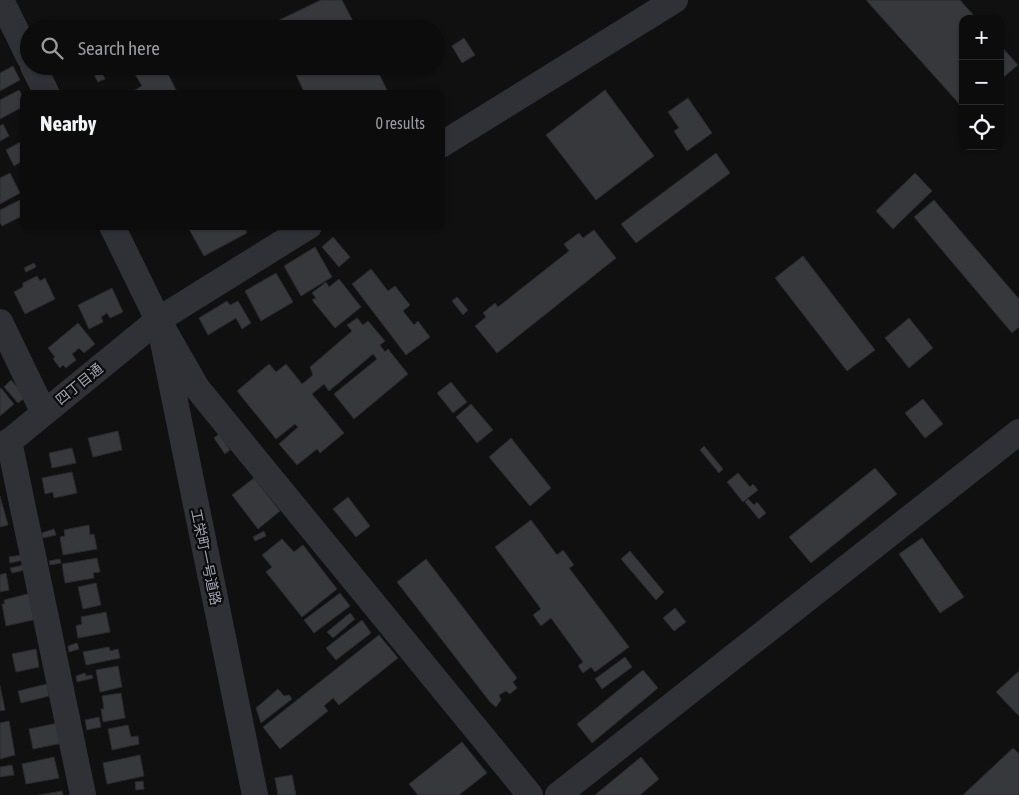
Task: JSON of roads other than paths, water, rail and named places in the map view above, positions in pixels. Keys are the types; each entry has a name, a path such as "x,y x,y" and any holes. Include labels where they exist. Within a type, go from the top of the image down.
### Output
{"street":[{"path":"1,0 20,39"},
{"path":"445,143 675,0"},
{"path":"38,75 45,90"},
{"path":"114,230 158,320 197,388 530,795"},
{"name":"四丁目通","path":"5,445 158,320 303,230"},
{"name":"工栄町一号道路","path":"158,320 255,795"},
{"path":"0,322 6,352 44,413"},
{"path":"558,795 1019,432"},
{"path":"5,445 84,795"}]}
